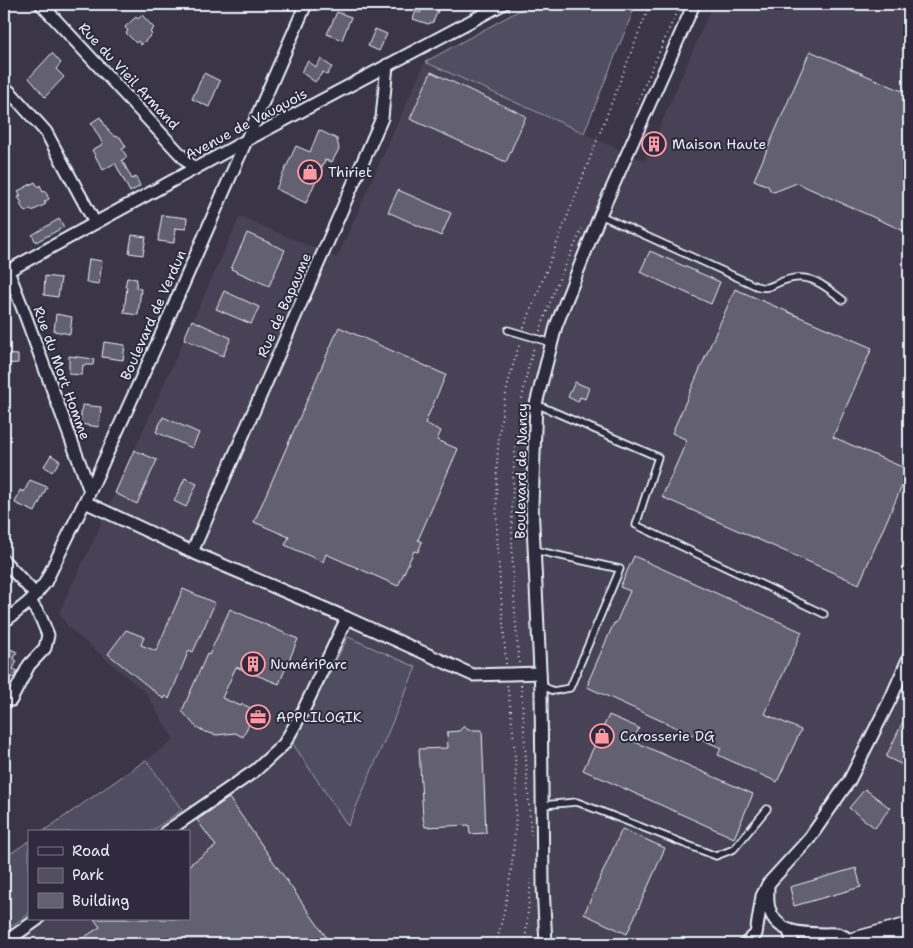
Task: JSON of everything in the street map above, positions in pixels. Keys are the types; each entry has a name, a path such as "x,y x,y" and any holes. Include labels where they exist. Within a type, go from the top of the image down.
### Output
{"main road":[{"path":"846,944 909,926"}],"street":[{"name":"Rue du Vieil Armand","path":"41,4 194,169"},
{"name":"Boulevard de Verdun","path":"4,622 33,598 45,584 90,491 306,4"},
{"name":"Avenue de Vauquois","path":"6,272 247,140 503,4"},
{"name":"Boulevard de Nancy","path":"548,942 543,886 540,673 532,504 536,404 556,326 600,215 694,4"},
{"name":"Rue de Bapaume","path":"192,552 382,118 387,65"},
{"path":"4,88 11,93 46,132 95,223"},
{"path":"4,290 6,272"},
{"name":"Rue du Mort Homme","path":"6,272 90,491"},
{"path":"85,502 192,552 347,618 473,675 540,673"},
{"path":"4,561 33,598 48,635 45,648 29,665 11,700 4,698"},
{"path":"169,830 256,770 284,744 303,711 347,618"},
{"path":"749,942 756,934 762,896 768,884 809,839 849,781 891,698 909,657"},
{"path":"768,884 769,906 773,919 789,932 793,944"},
{"path":"4,943 37,920"},
{"path":"789,932 838,934 845,937 846,944"}],"lane":[{"path":"600,215 756,286 769,288 794,277 806,277 818,282 844,300"},
{"path":"508,330 552,343"},
{"path":"536,404 658,457 636,524 824,614"},
{"path":"534,550 620,569 570,688 553,691 540,685"},
{"path":"542,805 576,802 716,856 734,849 767,809"}],"path":[{"path":"634,110 680,4"},
{"path":"531,842 514,590 513,478 520,413 537,338 555,288 584,224"},
{"path":"496,944 508,894 516,834 516,773 508,692"},
{"path":"526,944 531,873"}],"shaded area":[{"path":"713,4 909,4 909,944 4,944 4,931 28,915 28,920 190,920 190,830 153,830 181,810 146,760 174,740 146,693 68,627 59,612 95,537 240,216 337,258 425,62 645,161"}],"green space":[{"path":"531,4 636,4 584,133 425,62"},
{"path":"348,637 416,667 348,826 293,744"},
{"path":"146,760 182,810 153,830 45,830"},
{"path":"28,842 28,915 4,931 4,858"}],"building":[{"path":"424,4 441,4 433,22 428,24 413,19 416,11 420,13"},
{"path":"337,12 351,17 342,40 327,34"},
{"path":"142,15 154,28 150,32 152,34 141,45 138,41 136,43 126,33 128,31 125,27 136,17 138,19"},
{"path":"375,29 387,34 379,51 368,46"},
{"path":"810,51 909,94 909,219 904,231 797,183 774,192 768,186 754,180"},
{"path":"52,53 61,63 56,69 64,77 45,97 29,78"},
{"path":"321,59 332,67 327,75 323,72 315,82 301,72 308,61 316,67"},
{"path":"431,72 526,116 506,162 410,119"},
{"path":"204,73 220,81 209,107 192,99"},
{"path":"100,117 108,130 114,136 120,137 126,147 122,149 127,157 122,160 132,179 136,177 140,186 130,192 115,163 103,170 92,150 103,144 91,123"},
{"path":"319,130 337,139 339,149 332,162 325,160 306,203 276,189 296,146 310,152"},
{"path":"35,182 38,187 40,185 43,192 45,191 49,199 44,202 46,204 32,211 31,209 25,212 20,204 22,203 18,197 21,196 18,191"},
{"path":"398,190 451,213 441,236 388,212"},
{"path":"162,215 187,218 186,229 175,228 174,243 158,241"},
{"path":"59,219 64,227 36,242 32,235"},
{"path":"247,233 285,250 269,286 231,269"},
{"path":"132,235 146,237 143,255 129,253"},
{"path":"650,251 720,282 711,304 640,272"},
{"path":"89,259 102,261 99,284 86,282"},
{"path":"45,276 61,278 58,297 44,295"},
{"path":"127,278 137,279 136,288 141,289 138,315 124,313"},
{"path":"735,289 872,348 833,437 909,470 859,584 662,497 687,440 672,433"},
{"path":"224,291 259,307 251,324 216,309"},
{"path":"56,314 72,317 70,334 54,331"},
{"path":"192,320 231,338 223,356 184,339"},
{"path":"339,327 446,375 425,423 441,431 437,440 458,449 418,540 422,542 418,552 414,551 398,586 326,554 323,562 285,545 289,537 254,522"},
{"path":"104,342 125,345 123,360 102,357"},
{"path":"4,354 18,355 18,363 4,364"},
{"path":"69,356 94,359 93,365 83,365 82,375 69,374"},
{"path":"575,382 589,388 585,399 580,397 578,402 568,397"},
{"path":"82,405 101,407 99,427 80,424"},
{"path":"163,417 199,433 192,448 156,432"},
{"path":"134,450 157,460 137,504 115,493"},
{"path":"51,455 60,461 52,472 44,466"},
{"path":"185,478 197,484 186,507 174,501"},
{"path":"30,480 47,487 35,512 15,503 20,490 24,492"},
{"path":"634,556 802,632 765,714 801,730 777,782 718,755 721,748 587,687 614,623 616,623 630,591 620,587"},
{"path":"183,589 215,603 193,652 189,650 169,699 166,696 164,699 108,654 126,630 144,637 141,645 156,651"},
{"name":"NumériParc","path":"230,609 298,639 279,684 236,667 222,698 241,706 242,704 264,714 257,723 251,719 243,737 235,733 217,735 205,732 195,726 182,711 207,654 209,655"},
{"path":"4,646 17,652 14,659 17,661 13,669 18,671 14,678 4,674"},
{"path":"909,709 909,762 907,767 886,757"},
{"path":"609,715 639,728 633,741 753,794 734,838 583,770"},
{"path":"464,726 468,730 482,730 486,833 470,834 469,825 425,827 423,818 419,749 448,748 447,732 459,731"},
{"path":"865,789 890,808 875,828 849,808"},
{"path":"229,798 331,944 74,944 100,927 95,920 190,920 190,864 216,846 197,820"},
{"path":"622,829 665,848 627,934 584,914"},
{"path":"856,868 861,887 794,906 790,887"}],"place":[{"name":"Maison Haute","path":"654,144"},
{"name":"Thiriet","path":"310,172"},
{"name":"NumériParc","path":"253,664"},
{"name":"APPLILOGIK","path":"258,717"},
{"name":"Carosserie DG","path":"602,736"}]}
